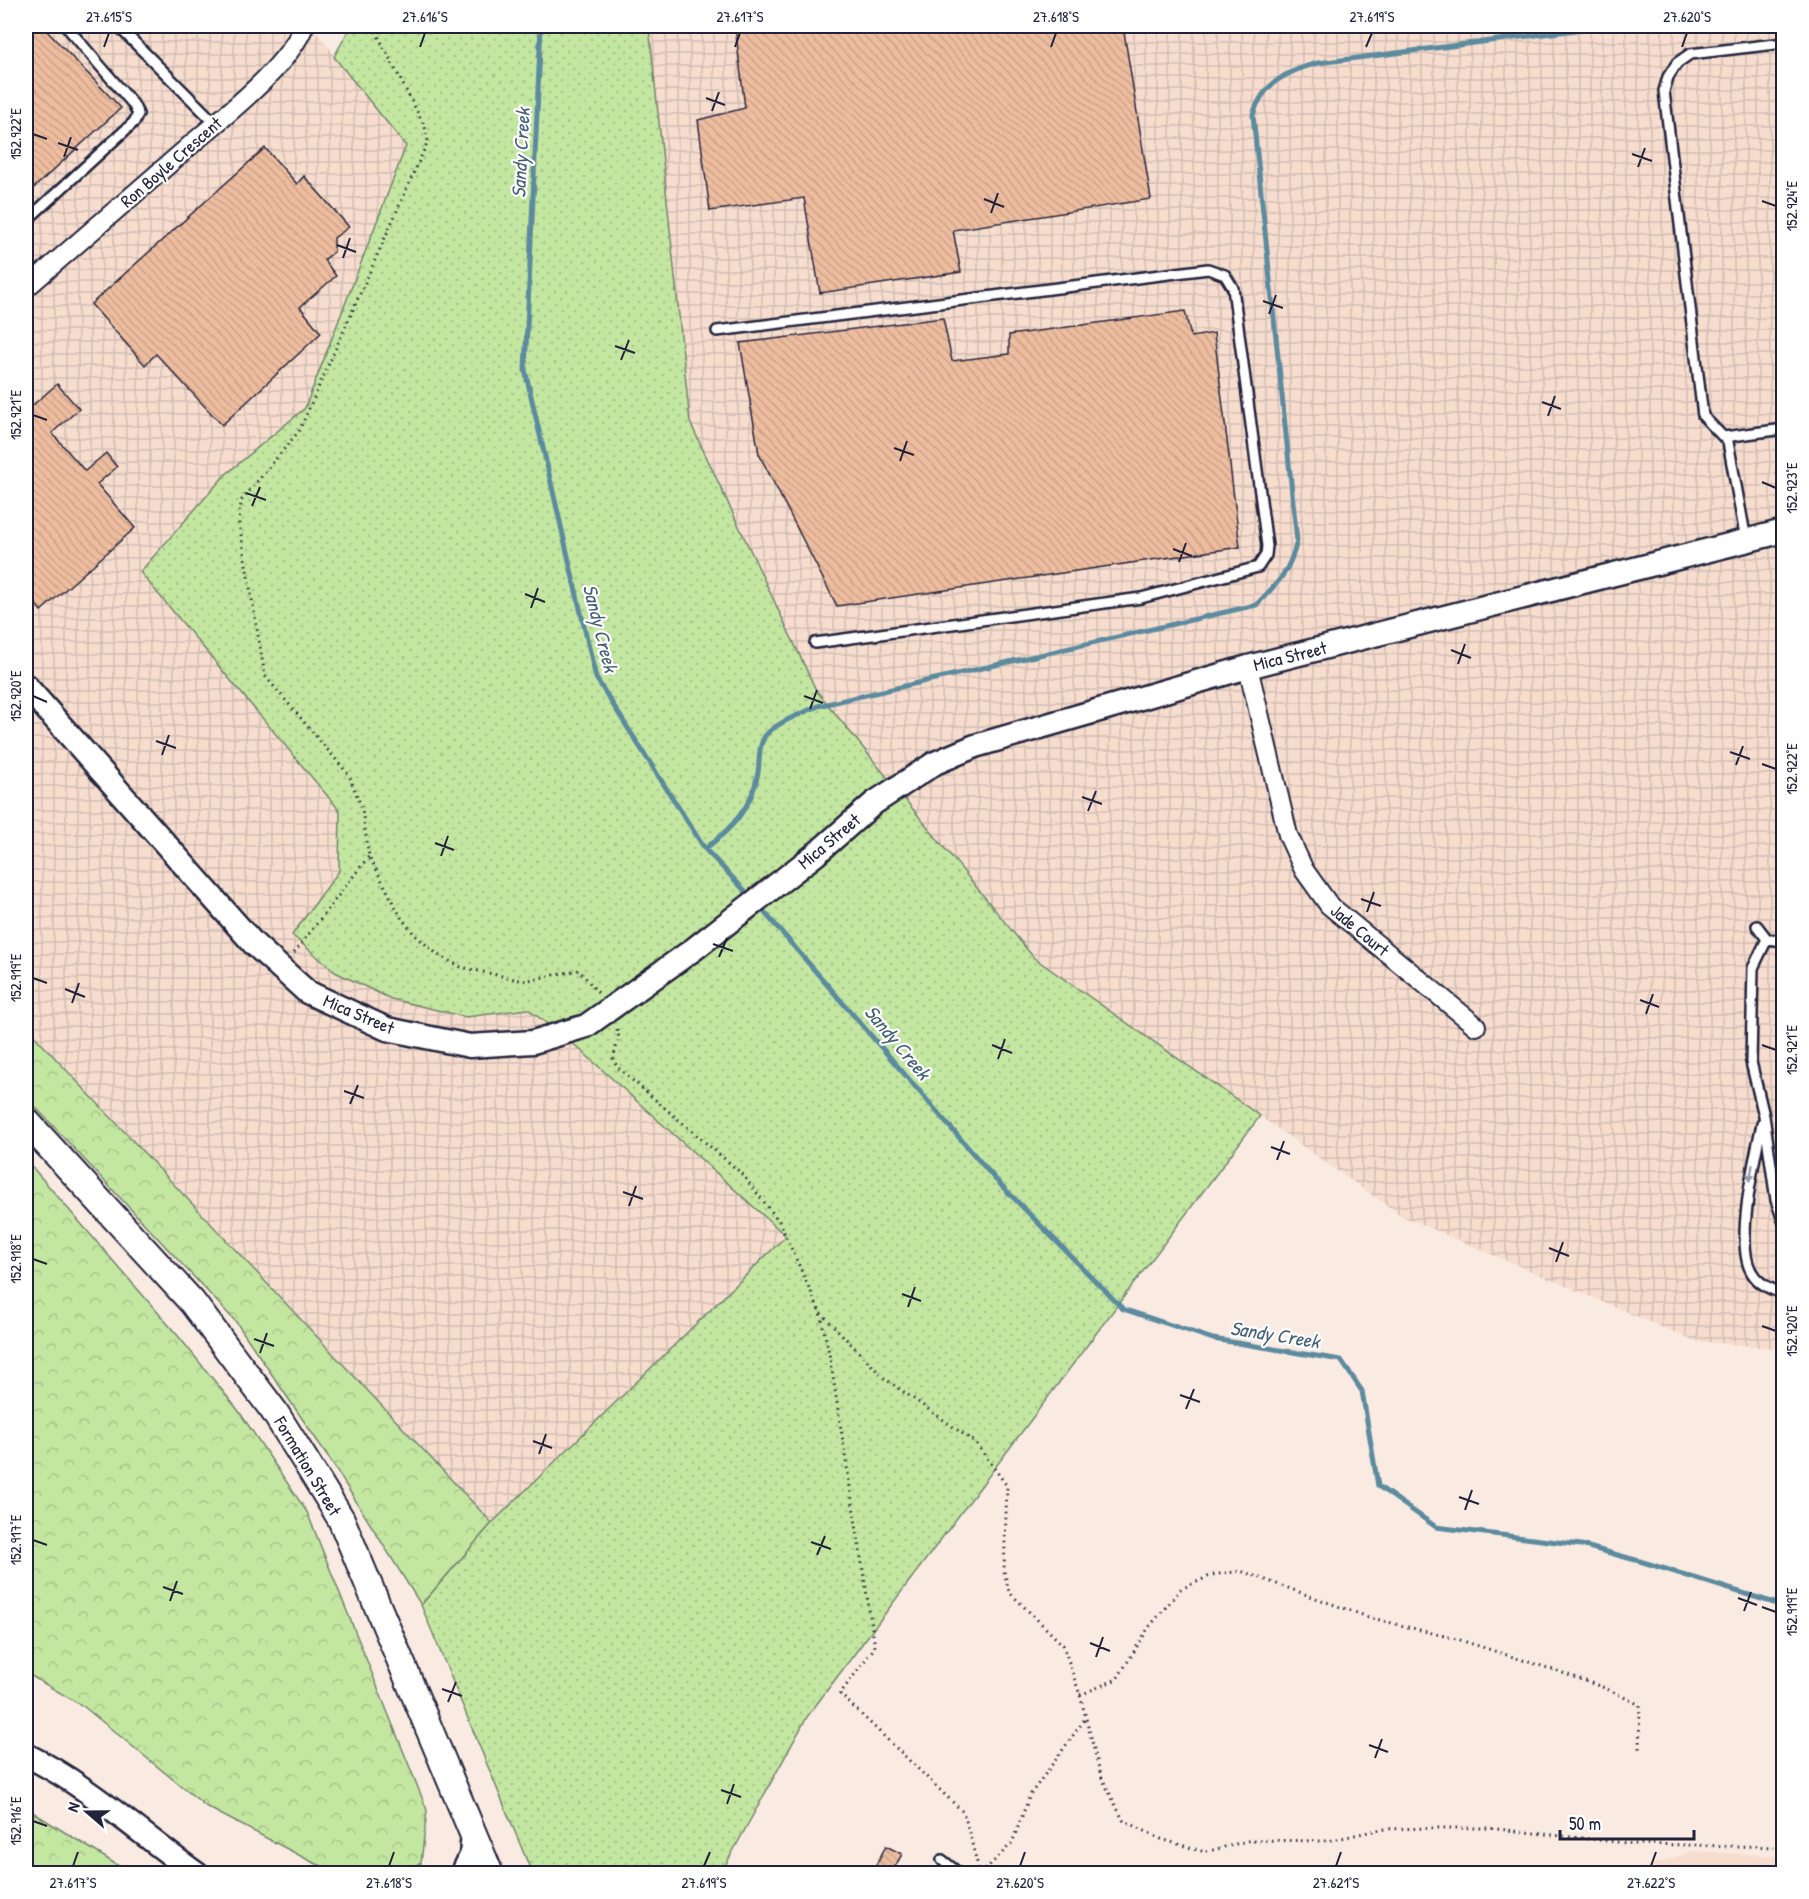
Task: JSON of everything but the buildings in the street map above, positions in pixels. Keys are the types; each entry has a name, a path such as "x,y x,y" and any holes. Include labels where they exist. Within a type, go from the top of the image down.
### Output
{"main road":[{"name":"Formation Street","path":"26,1121 192,1302 280,1420 341,1519 490,1874"}],"street":[{"name":"Ron Boyle Crescent","path":"26,288 270,73 300,37 304,26"},
{"name":"Mica Street","path":"26,686 253,943 307,992 387,1029 470,1046 533,1042 586,1026 609,1011 694,949 816,854 874,803 935,763 975,746 1248,667 1784,531"},
{"name":"Jade Court","path":"1248,667 1288,835 1304,870 1329,905 1476,1026"},
{"path":"26,1755 101,1802 197,1874"},
{"path":"462,1874 471,1856 473,1833"}],"lane":[{"path":"26,221 134,122 138,114 134,104 66,26"},
{"path":"118,26 215,123"},
{"path":"1746,540 1728,442 1705,421 1703,416 1664,91 1668,76 1677,63 1690,54 1784,43"},
{"path":"717,331 1208,269 1225,275 1233,288 1267,546 1266,555 1258,567 1141,598 815,644"},
{"path":"1724,437 1784,429"},
{"path":"1757,926 1767,939 1784,941"},
{"path":"1767,939 1754,968 1751,1062 1764,1116 1774,1190 1784,1223"},
{"path":"1764,1116 1750,1179 1745,1244 1750,1270 1757,1279 1776,1291 1784,1287"},
{"path":"942,1860 960,1874"}],"path":[{"path":"373,26 425,127 428,141 299,430 241,501 239,523 265,676 349,775 362,809 369,856 402,919 415,935 438,955 462,967 524,981 579,970 595,986 615,1021 619,1038 613,1058 617,1067 741,1173 780,1221 820,1312 830,1358 875,1647 840,1694 964,1813 981,1874 1012,1844 1030,1795 1085,1719"},
{"path":"281,968 369,856"},
{"path":"820,1312 884,1378 976,1443 1007,1486 1004,1571 1009,1592 1063,1645 1080,1695 1101,1776 1123,1820 1161,1839 1204,1852 1251,1840 1328,1841 1382,1829 1438,1828 1488,1828 1636,1844 1784,1847"},
{"path":"1080,1695 1117,1678 1149,1627 1181,1589 1212,1575 1241,1571 1368,1617 1460,1640 1605,1688 1640,1705 1640,1749"}],"shaded area":[{"path":"26,26 312,26 406,146 305,408 225,475 140,572 340,811 339,871 293,935 466,1017 528,1009 577,1047 786,1237 647,1377 492,1523 26,1026"},
{"path":"649,26 1783,26 1783,1349 1694,1341 1402,1216 1034,958 816,690 690,422"},
{"path":"1693,1851 1783,1856 1783,1873 1629,1873"}],"green space":[{"path":"351,26 649,26 690,422 816,690 1034,958 1260,1116 807,1717 721,1873 532,1873 421,1605 492,1523 786,1236 577,1047 528,1009 466,1017 391,999 335,972 292,935 339,871 340,811 140,572 225,475 305,408 406,146 334,57"},
{"path":"26,1027 492,1523 421,1605 327,1455 236,1322 26,1097"},
{"path":"26,1160 179,1337 238,1410 307,1512 427,1810 421,1863 400,1873 345,1874 314,1863 207,1807 83,1706 26,1673"},
{"path":"26,1808 130,1873 26,1873"}],"waterway":[{"name":"Sandy Creek","path":"541,26 525,370 596,678 705,849 751,897"},
{"path":"705,849 732,825 746,806 755,785 760,749 765,736 782,722 818,706 1256,605 1282,577 1297,541 1253,115 1263,94 1286,75 1318,63 1607,26"},
{"name":"Sandy Creek","path":"759,906 996,1180 1123,1309 1213,1339 1341,1360 1362,1391 1378,1486 1436,1527 1581,1545 1784,1606"}]}
